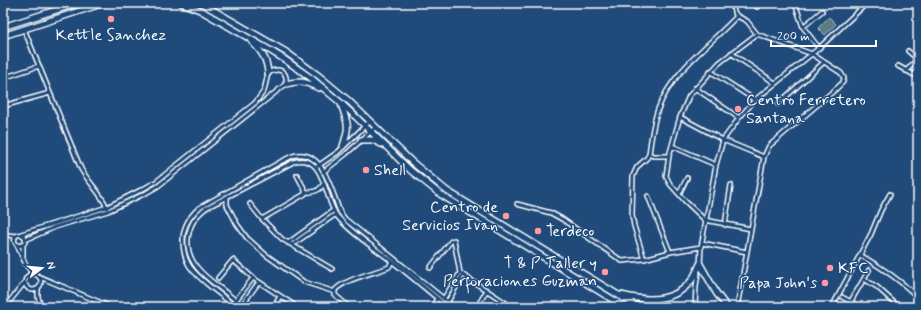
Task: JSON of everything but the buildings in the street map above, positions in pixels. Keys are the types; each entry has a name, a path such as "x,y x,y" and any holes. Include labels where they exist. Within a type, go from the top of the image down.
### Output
{"main road":[{"path":"3,27 78,3"},
{"path":"3,36 104,3"},
{"path":"181,3 200,10 284,59 311,78 341,103 415,175 440,194 625,307"},
{"path":"201,3 286,52 319,76 349,101 421,170 448,191 638,307"},
{"path":"249,38 264,55 268,73"},
{"path":"286,84 300,82 323,89"},
{"path":"341,103 348,124 347,134 343,146"},
{"path":"361,140 373,140 387,148"},
{"path":"617,294 648,300 675,294 685,288 692,280 700,264"},
{"path":"700,264 717,294 727,307"}],"street":[{"path":"735,3 733,7 734,12 737,16 747,21 757,34 812,54 841,73 844,78 843,82 770,146 764,157 737,307"},
{"path":"752,3 757,7"},
{"path":"796,3 803,27 819,48"},
{"path":"695,307 696,286 705,220 716,165 723,140 739,118 755,100 819,48 867,3"},
{"path":"803,27 822,10"},
{"path":"644,259 632,215 634,176 637,167 647,158 649,154 657,110 670,85 694,57 717,37 737,16"},
{"path":"24,29 81,169 108,209"},
{"path":"751,229 705,220 670,184 666,176 669,156 680,117 685,104 695,88 710,71 757,34"},
{"path":"906,70 917,59 908,51"},
{"path":"731,53 775,83"},
{"path":"778,104 824,62"},
{"path":"3,78 39,66"},
{"path":"898,66 918,78"},
{"path":"3,233 16,236 108,209 157,181 255,103 264,91 268,73 275,69 282,72 286,79 286,84 158,186 140,196 108,209 55,227 25,240 23,244 23,258"},
{"path":"710,71 755,100"},
{"path":"695,88 739,118"},
{"path":"3,106 50,93"},
{"path":"680,117 723,140 764,157"},
{"path":"316,168 337,152 370,121"},
{"path":"320,174 376,127"},
{"path":"672,146 716,165"},
{"path":"337,152 341,157"},
{"path":"236,307 195,274 189,266 184,255 183,247 183,234 186,223 193,213 199,208 293,156 301,154 310,156 320,165 324,171 340,212 345,219 444,298 447,304"},
{"path":"649,154 653,156 669,156"},
{"path":"259,282 243,306 201,273 190,258 188,248 189,227 199,214 206,208 300,159 308,161 316,168 324,183 334,210 343,223 437,298 454,307"},
{"path":"296,176 306,192"},
{"path":"679,194 687,178"},
{"path":"262,219 304,195 306,192 320,190 324,183"},
{"path":"725,225 731,185"},
{"path":"832,307 890,194"},
{"path":"648,196 670,252"},
{"path":"227,197 227,206 247,238 266,255 304,282 335,292 335,295 349,307"},
{"path":"250,204 262,219 290,244 332,269"},
{"path":"517,204 551,213 622,261 644,259 670,252 701,248"},
{"path":"290,244 334,210"},
{"path":"290,244 336,214"},
{"path":"21,234 25,240"},
{"path":"8,235 17,245 26,265 33,274 48,282 111,307"},
{"path":"14,241 16,236"},
{"path":"430,268 453,240 461,274 447,304"},
{"path":"702,243 747,252"},
{"path":"17,245 23,244"},
{"path":"860,255 890,273 907,286 918,298"},
{"path":"218,278 233,260 253,278 297,307"},
{"path":"335,292 342,284 389,267 392,261"},
{"path":"5,307 25,282 27,277 26,265"},
{"path":"851,301 869,270"},
{"path":"27,277 33,274"},
{"path":"444,298 461,274"},
{"path":"461,274 506,303 507,307"},
{"path":"40,277 41,284 38,289 40,307"},
{"path":"236,300 253,278"},
{"path":"864,279 877,287 899,307"},
{"path":"25,282 27,288"},
{"path":"41,284 48,282"},
{"path":"20,288 32,290 38,297"},
{"path":"32,290 38,289"},
{"path":"477,307 487,290"},
{"path":"274,307 280,296"},
{"path":"842,297 860,307"},
{"path":"433,307 437,298"}],"green space":[{"path":"829,17 836,24 825,35 818,28"}],"place":[{"name":"Kettle Sanchez","path":"111,19"},
{"name":"Centro Ferretero Santana","path":"738,109"},
{"name":"Shell","path":"366,170"},
{"name":"Centro de Servicios Ivan","path":"506,216"},
{"name":"Terdeco","path":"538,231"},
{"name":"KFC","path":"830,268"},
{"name":"T & P Taller y Perforaciones Guzman","path":"605,272"},
{"name":"Papa John's","path":"825,283"}]}
